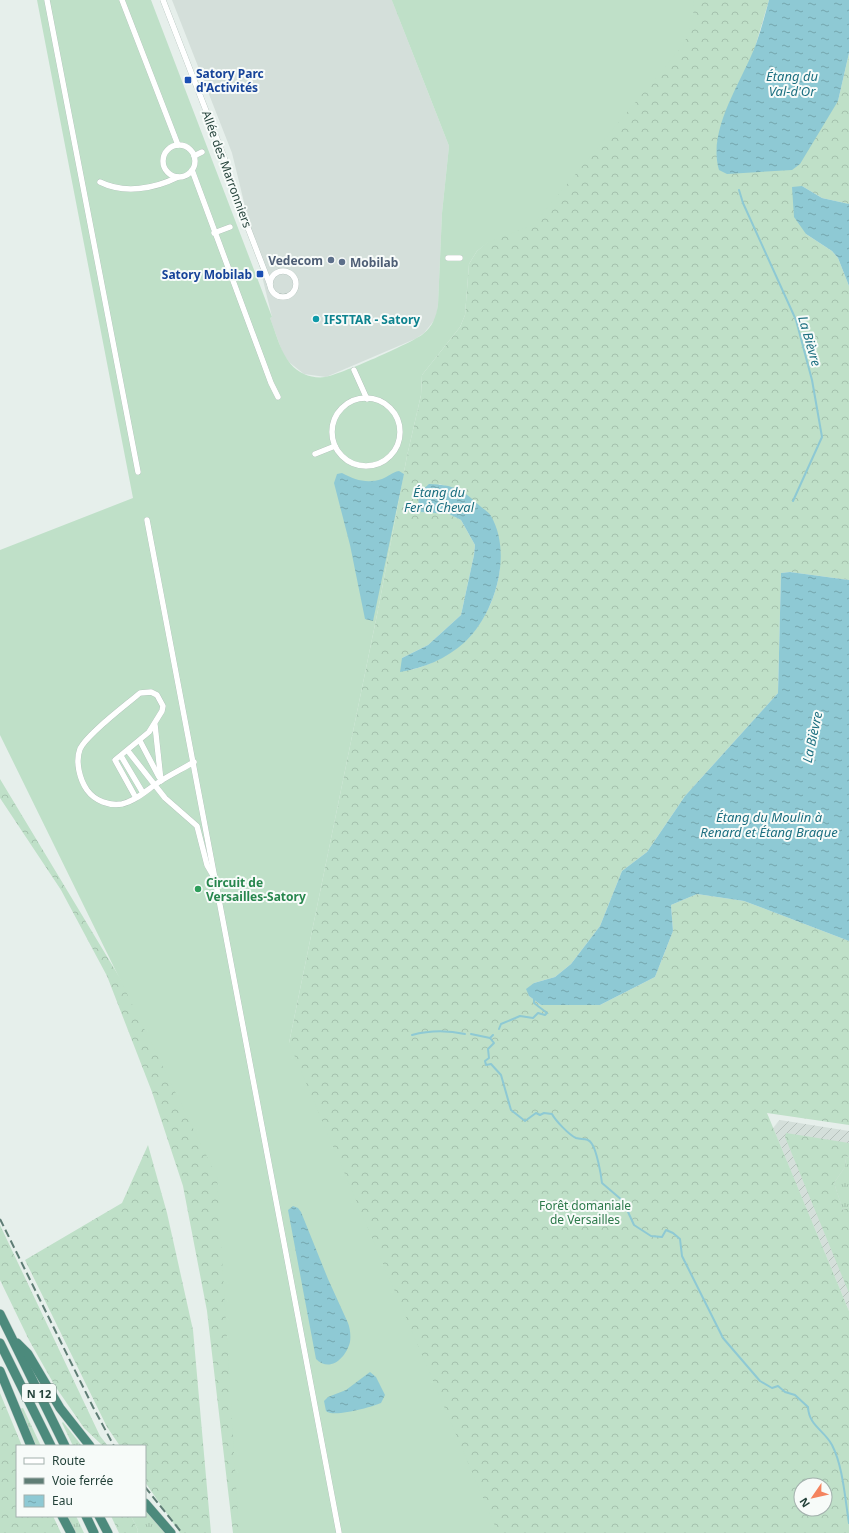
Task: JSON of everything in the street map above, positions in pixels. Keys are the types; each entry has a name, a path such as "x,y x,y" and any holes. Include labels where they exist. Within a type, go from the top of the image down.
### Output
{"highway":[{"name":"N 12","path":"0,1314 65,1445"},
{"path":"12,1339 28,1354 60,1408 89,1445"},
{"name":"N 12","path":"0,1343 51,1445"},
{"path":"0,1371 31,1445"},
{"path":"146,1504 171,1533"},
{"path":"63,1517 71,1533"},
{"path":"86,1517 94,1533"},
{"path":"100,1517 108,1533"}],"street":[{"path":"47,0 138,472"},
{"path":"122,0 178,145"},
{"name":"Allée des Marronniers","path":"163,0 224,157 233,189 264,271 273,292 279,296 288,296 294,290 295,282 290,274 282,272 274,275 264,271"},
{"path":"100,182 116,189 128,190 170,182 184,176 192,170 194,166 194,156 187,148 178,145 172,147 165,154 163,164 169,174 179,177"},
{"path":"194,156 202,152"},
{"path":"192,170 214,233 278,397"},
{"path":"214,233 230,227"},
{"path":"448,258 460,258"},
{"path":"270,285 274,275"},
{"path":"354,370 367,399"},
{"path":"367,399 375,400 386,405 394,412 398,422 399,438 393,453 381,463 365,466 355,465 345,460 335,446 332,440 332,428 335,417 342,408 352,401 367,399"},
{"path":"315,454 335,446"},
{"path":"147,520 339,1533"},
{"path":"136,798 116,762 116,758 121,756 140,741 155,725 163,706 160,699 151,692 140,693 82,744 78,753 78,768 81,780 88,792 96,799 114,804 127,802 136,798 154,785 194,762"},
{"path":"155,725 161,781"},
{"path":"140,741 161,781"},
{"path":"128,751 165,798 197,826 206,865 216,879"},
{"path":"121,756 143,793"}],"shaded area":[{"path":"172,0 392,0 449,146 442,213 438,305 436,318 424,333 415,339 326,377 304,374 289,362 283,354 270,318 272,317 232,153"},
{"path":"780,1120 849,1131 849,1311 773,1128"}],"green space":[{"name":"Circuit de Versailles-Satory","path":"37,0 151,0 272,317 270,318 282,350 286,358 297,370 309,376 325,377 359,365 391,351 423,334 434,321 438,305 442,213 449,146 392,0 694,0 693,20 684,44 533,225 489,242 477,251 469,264 465,315 460,327 422,375 421,395 407,456 379,605 289,1043 498,1533 239,1533 217,1177 0,735 0,550 133,498"},
{"name":"Forêt domaniale de Versailles","path":"392,0 769,0 756,44 838,101 849,53 849,204 822,198 802,186 806,234 832,251 838,258 849,286 849,580 790,572 781,573 778,693 685,796 647,852 622,871 600,926 571,964 555,977 534,983 529,996 541,1005 600,1005 655,977 673,931 671,905 697,894 744,901 849,941 849,1125 767,1113 849,1311 849,1533 484,1533 284,1082 289,1043 379,605 407,456 421,395 422,375 460,327 465,315 469,264 477,251 488,242","holes":["439,484 464,492 500,568 497,586 491,604 482,619 472,633 460,645 445,656 429,664 411,670 402,658 428,645 461,615 475,545 461,520 449,514 421,512"]},
{"path":"0,779 135,1003 206,1127 234,1220 249,1533 233,1533 207,1311 183,1186 152,1092 107,976 61,890 0,798"},
{"path":"786,1133 849,1143 849,1156 846,1157 845,1167 834,1183 843,1210 849,1207 849,1293 785,1137"},
{"path":"148,1145 167,1213 193,1330 211,1533 180,1533 146,1483 146,1445 119,1445 107,1427 25,1260 122,1203"},
{"path":"849,1156 849,1207 843,1210 834,1183 845,1167 846,1157"},
{"path":"0,1225 100,1436 107,1445 102,1445 84,1428 55,1386 29,1340 0,1280"},
{"path":"0,1393 22,1445 16,1445 16,1517 53,1517 61,1533 0,1533"},
{"path":"23,1408 41,1445 36,1445 20,1409"},
{"path":"63,1422 81,1445 73,1445 62,1423"},
{"path":"146,1510 165,1533 137,1533 138,1530 132,1517 146,1517"},
{"path":"67,1517 76,1517 84,1533 75,1533"},
{"path":"111,1517 132,1517 138,1530 137,1533 119,1533"}],"water":[{"name":"Étang du Val-d'Or","path":"769,0 849,0 849,53 838,101 800,164 792,170 727,174 719,170 717,154 718,138 728,106 756,44"},
{"path":"802,186 822,198 849,204 849,286 838,258 832,251 806,234 794,217 792,187"},
{"path":"399,471 404,474 373,621 365,619 350,545 334,483 337,474 342,473 352,478 371,481 382,479 394,472"},
{"name":"Étang du Fer à Cheval","path":"429,484 445,485 463,492 490,515 497,531 500,548 498,583 485,616 476,630 465,642 458,648 434,662 418,668 400,672 402,658 428,645 461,615 474,555 475,545 461,520 449,514 421,512 418,500 419,496 422,490"},
{"name":"Étang du Moulin à Renard et Étang Braque","path":"790,572 849,580 849,941 744,901 697,894 671,905 673,931 655,977 600,1005 541,1005 529,996 526,989 534,983 555,977 571,964 600,926 622,871 647,852 685,796 778,693 781,573"},
{"path":"293,1206 298,1208 301,1212 349,1327 350,1342 348,1348 337,1362 332,1364 321,1363 316,1359 288,1210"},
{"path":"370,1372 376,1377 385,1395 381,1403 344,1413 330,1413 326,1411 324,1401 328,1397 346,1390"}],"waterway":[{"name":"La Bièvre","path":"739,190 743,203 796,320 812,380 822,437 793,501"},
{"path":"499,1029 501,1024 520,1016 533,1018 538,1013 545,1015 547,1013 534,1003 534,998"},
{"path":"412,1035 438,1031 465,1034"},
{"path":"471,1034 490,1038"},
{"path":"493,1035 490,1038 494,1043 488,1049 489,1058 485,1061 486,1065 491,1064 501,1075 511,1110 525,1121 536,1113 540,1115 544,1113 552,1114 562,1127 570,1134 578,1139 587,1140 590,1142 597,1157 602,1183 623,1201 634,1225 651,1236 662,1237 666,1230 673,1233 680,1239 682,1256 723,1338 760,1381 772,1388 778,1386 785,1392 795,1395 808,1407 811,1419 829,1440 836,1453 843,1483 849,1523"}],"railway":[{"path":"0,1219 93,1407 113,1445"},
{"path":"146,1488 182,1533"}],"place":[{"name":"Satory Parc d'Activités","path":"188,80"},
{"name":"Vedecom","path":"331,260"},
{"name":"Mobilab","path":"342,262"},
{"name":"Satory Mobilab","path":"260,274"},
{"name":"IFSTTAR - Satory","path":"316,319"},
{"name":"Circuit de Versailles-Satory","path":"198,889"}]}
